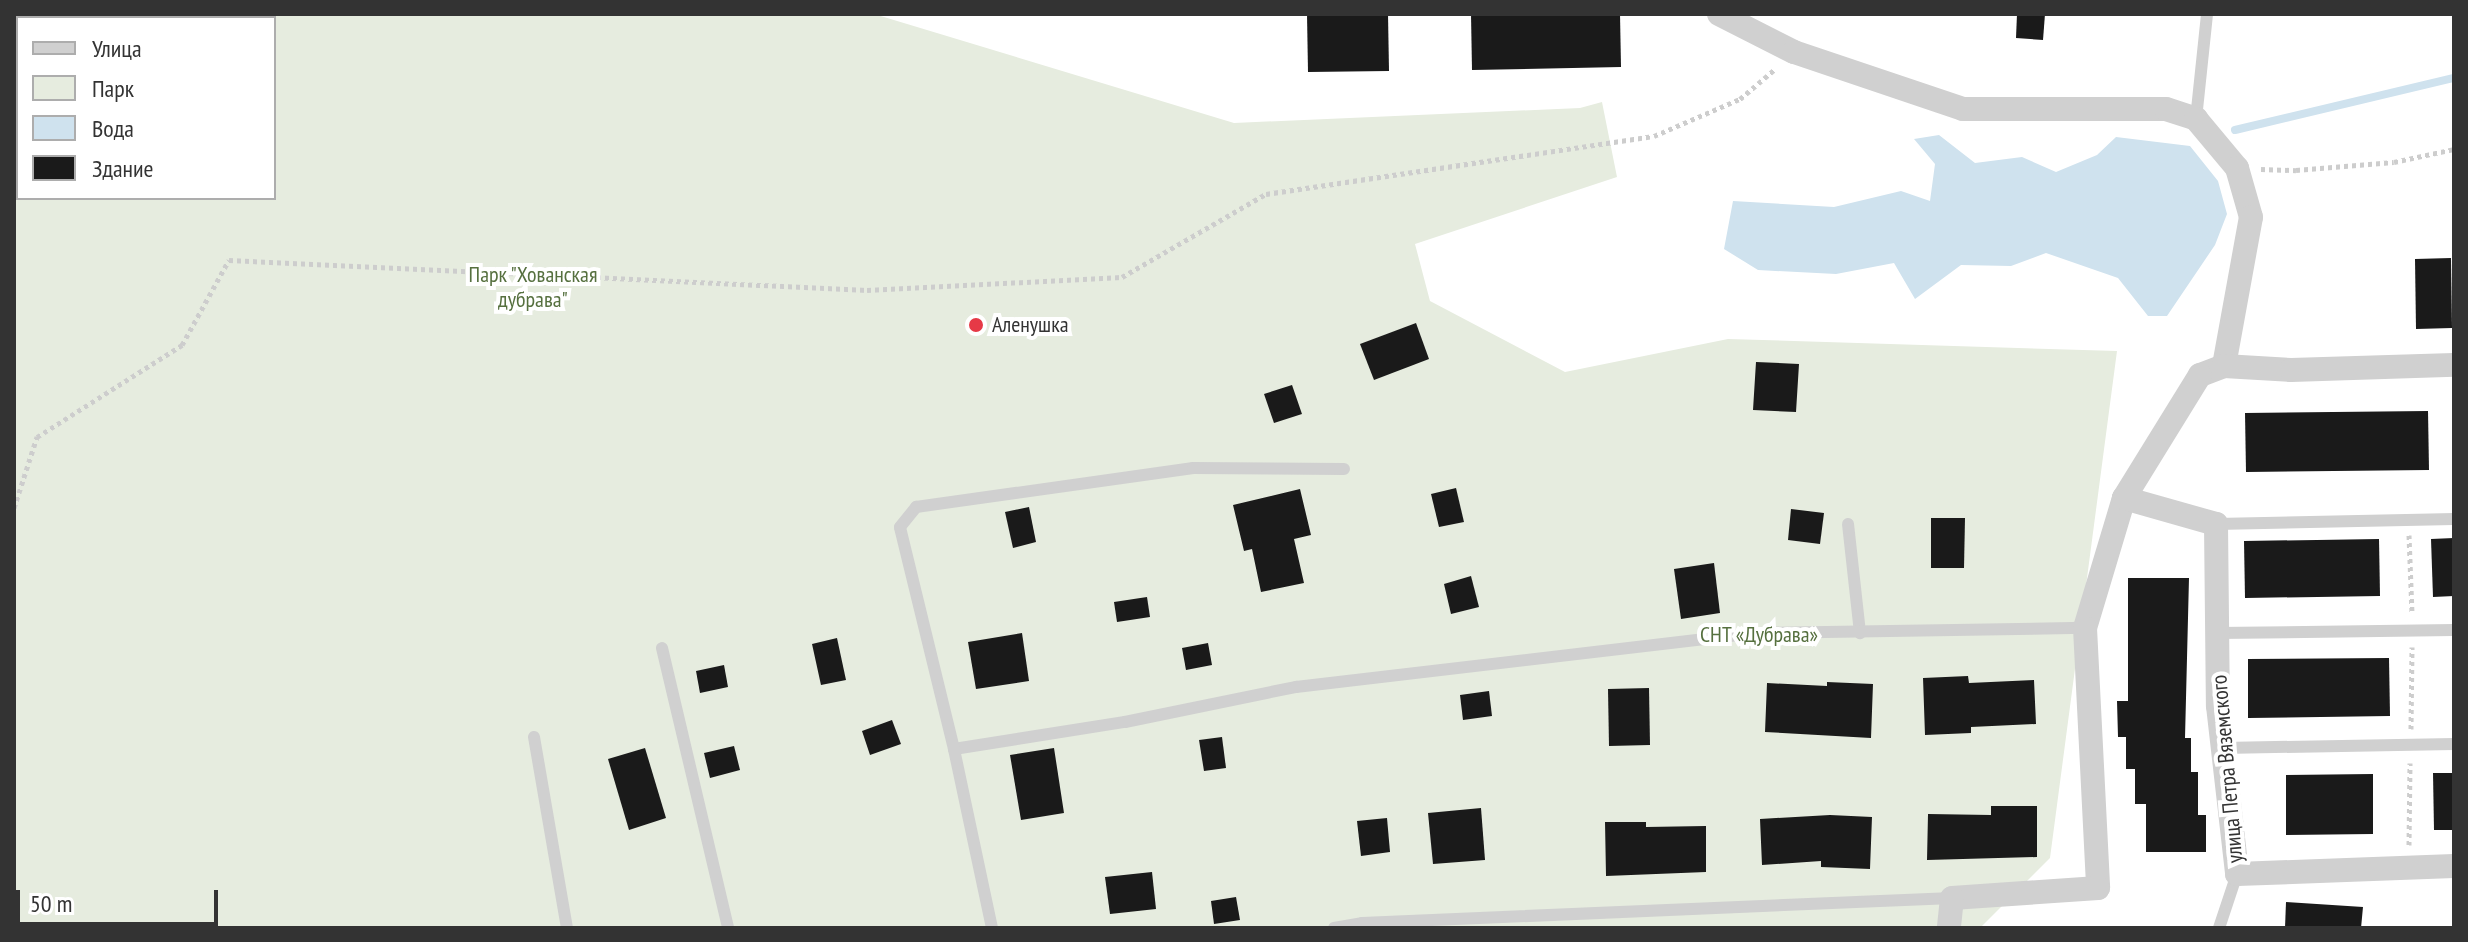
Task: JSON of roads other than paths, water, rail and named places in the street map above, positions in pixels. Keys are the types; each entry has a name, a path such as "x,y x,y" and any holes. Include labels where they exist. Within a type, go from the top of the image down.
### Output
{"street":[{"path":"1719,14 1794,52 1963,109 2166,109 2196,119 2237,168 2251,217 2224,366"},
{"path":"1949,928 1952,898 2098,888 2085,628 2124,498 2200,375 2224,366 2291,370 2454,365"},
{"path":"2124,498 2216,524"},
{"name":"улица Петра Вяземского","path":"2216,524 2217,633 2223,748 2237,874 2454,866"},
{"name":"улица Петра Вяземского","path":"2378,870 2454,882"}],"lane":[{"path":"2196,119 2207,14"},
{"path":"992,928 954,749 900,527 916,507 1193,468 1344,469"},
{"path":"2216,524 2454,519"},
{"path":"1848,524 1860,633"},
{"path":"954,749 1125,722 1296,687 1756,633 2085,628"},
{"path":"2217,633 2454,630"},
{"path":"662,648 728,928"},
{"path":"534,737 567,928"},
{"path":"2223,748 2454,744"},
{"path":"2219,928 2237,874"},
{"path":"1334,928 1362,923 1952,898"}],"water":[{"path":"1939,135 1975,163 2022,157 2056,172 2097,155 2116,137 2190,146 2218,181 2227,214 2215,245 2167,316 2148,316 2118,278 2046,253 2011,266 1961,265 1915,299 1894,263 1836,274 1758,270 1724,249 1733,201 1834,207 1901,191 1930,201 1935,164 1914,139"}],"waterway":[{"path":"2235,130 2454,78"}],"place":[{"name":"Аленушка","path":"976,325"}],"park label":[{"name":"Парк \"Хованская дубрава\"","path":"533,286"},
{"name":"СНТ «Дубрава»","path":"1759,635"}]}
